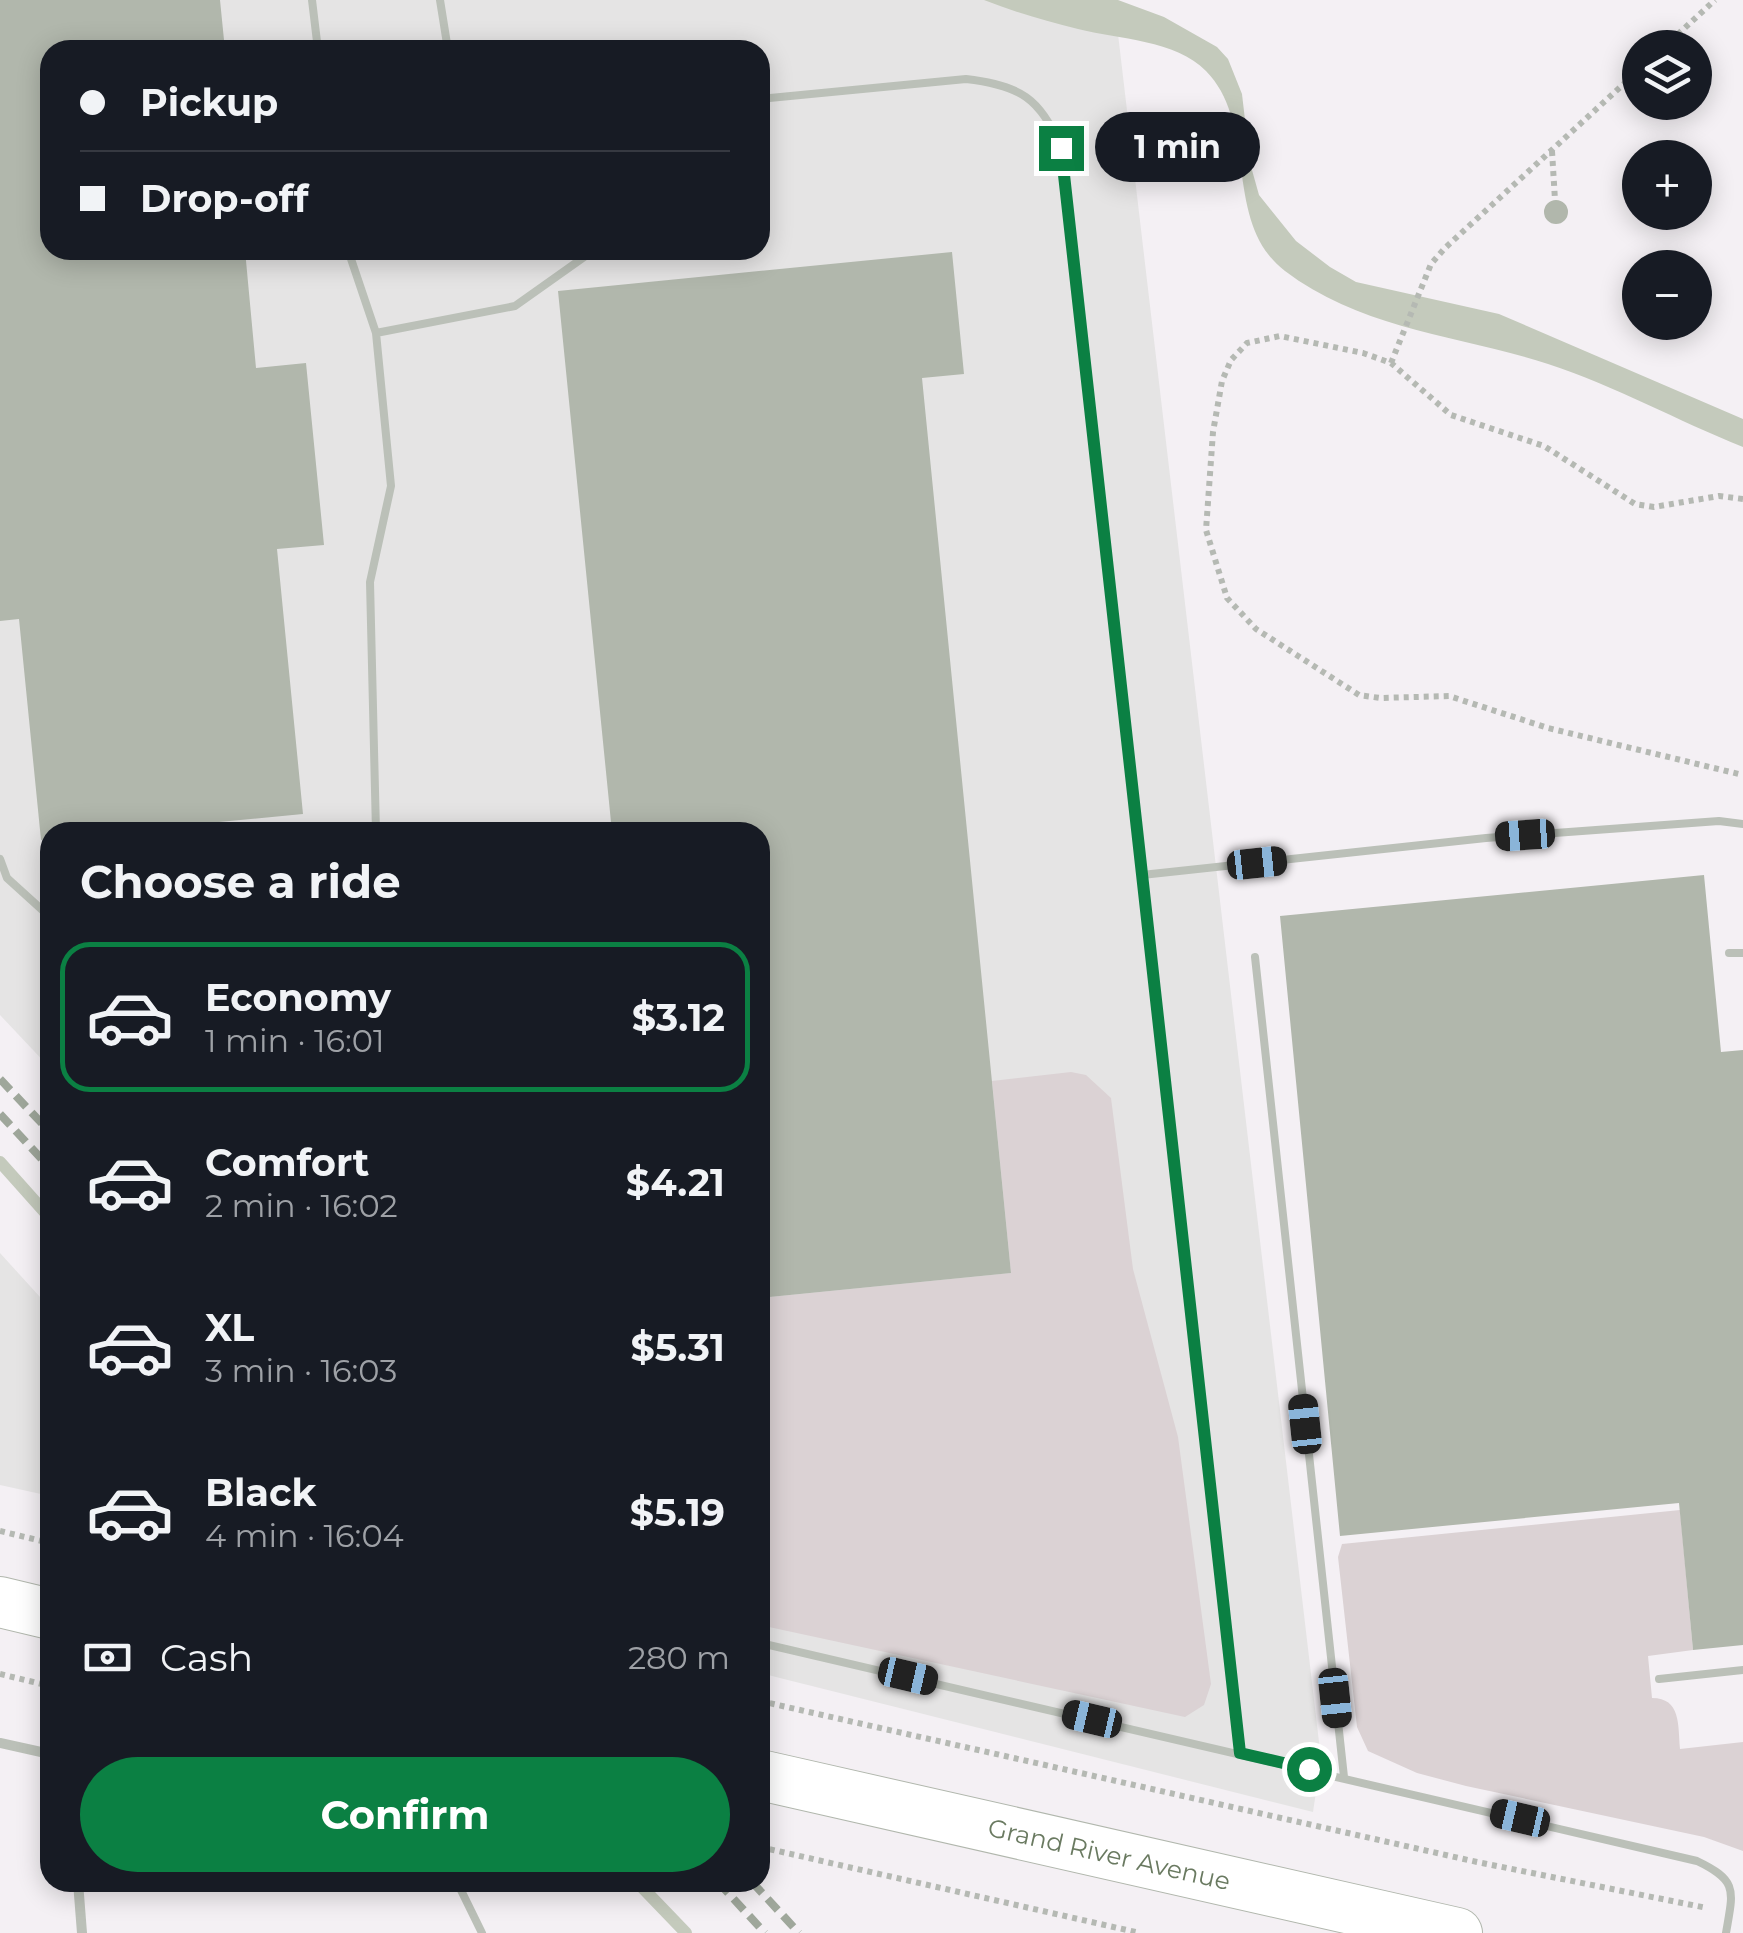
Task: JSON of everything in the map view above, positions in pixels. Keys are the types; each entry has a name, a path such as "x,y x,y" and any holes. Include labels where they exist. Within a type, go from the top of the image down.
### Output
{"main road":[{"path":"0,1602 40,1612"},
{"name":"Grand River Avenue","path":"770,1777 1457,1933"}],"street":[{"path":"0,1743 40,1752"},
{"path":"79,1892 82,1933"}],"lane":[{"path":"312,0 317,40"},
{"path":"440,0 446,40"},
{"path":"770,98 966,79 998,83 1028,96 1050,119 1061,148 1240,1753"},
{"path":"351,260 376,333 390,486 370,582 376,822"},
{"path":"376,333 515,306 580,260"},
{"path":"1142,875 1486,838 1719,822 1743,824"},
{"path":"0,858 6,878 40,908"},
{"path":"1729,953 1743,953"},
{"path":"1255,957 1344,1777"},
{"path":"770,1644 1697,1861 1729,1881 1733,1892 1726,1933"},
{"path":"1659,1679 1743,1670"},
{"path":"462,1892 482,1933"}],"path":[{"path":"1682,30 1715,0"},
{"path":"1391,364 1431,264 1622,85"},
{"path":"1552,149 1555,200"},
{"path":"1743,500 1719,496 1654,507 1635,504 1544,446 1451,415 1391,364 1363,353 1280,336 1247,344 1231,360 1222,381 1213,432 1206,530 1227,598 1256,630 1359,694 1380,698 1449,696 1548,728 1743,775"},
{"path":"0,1531 40,1540"},
{"path":"0,1674 40,1684"},
{"path":"770,1703 1477,1862 1730,1912"},
{"path":"770,1849 1140,1933"}],"shaded area":[{"path":"0,0 1114,0 1321,1759 1313,1812 770,1676 770,822 40,822 40,1057 0,1015"},
{"path":"984,0 1118,0 1164,17 1217,47 1228,59 1242,94 1250,163 1259,195 1296,241 1330,267 1356,282 1499,314 1743,419 1743,447 1573,373 1379,319 1315,291 1285,271 1266,251 1254,227 1232,118 1222,93 1206,71 1163,47 1066,26"},
{"path":"1071,1072 1086,1075 1111,1098 1133,1269 1178,1437 1211,1684 1204,1705 1185,1717 770,1627 770,1297 1011,1273 992,1081"},
{"path":"0,1253 40,1297 40,1494 0,1485"},
{"path":"1680,1510 1693,1650 1648,1656 1652,1698 1673,1708 1680,1749 1743,1742 1743,1851 1704,1837 1417,1773 1368,1751 1357,1727 1338,1557 1342,1544"}],"building":[{"path":"0,0 220,0 224,40 40,40 40,260 246,260 256,368 306,363 324,545 277,549 303,814 219,822 40,822 40,830 19,619 0,621"},
{"path":"1556,200 1568,212 1556,224 1544,212"},
{"path":"952,252 964,374 922,378 1011,1273 770,1297 770,822 611,822 558,291"},
{"path":"1704,875 1721,1052 1743,1050 1743,1645 1693,1650 1679,1503 1340,1536 1280,916"}],"waterway":[{"path":"0,1162 40,1207"},
{"path":"647,1892 686,1933"}],"railway":[{"path":"0,1079 40,1121"},
{"path":"0,1114 40,1157"},
{"path":"727,1892 765,1933"},
{"path":"761,1892 799,1933"}],"route":[{"path":"1061,148 1240,1753 1309,1769"}]}
